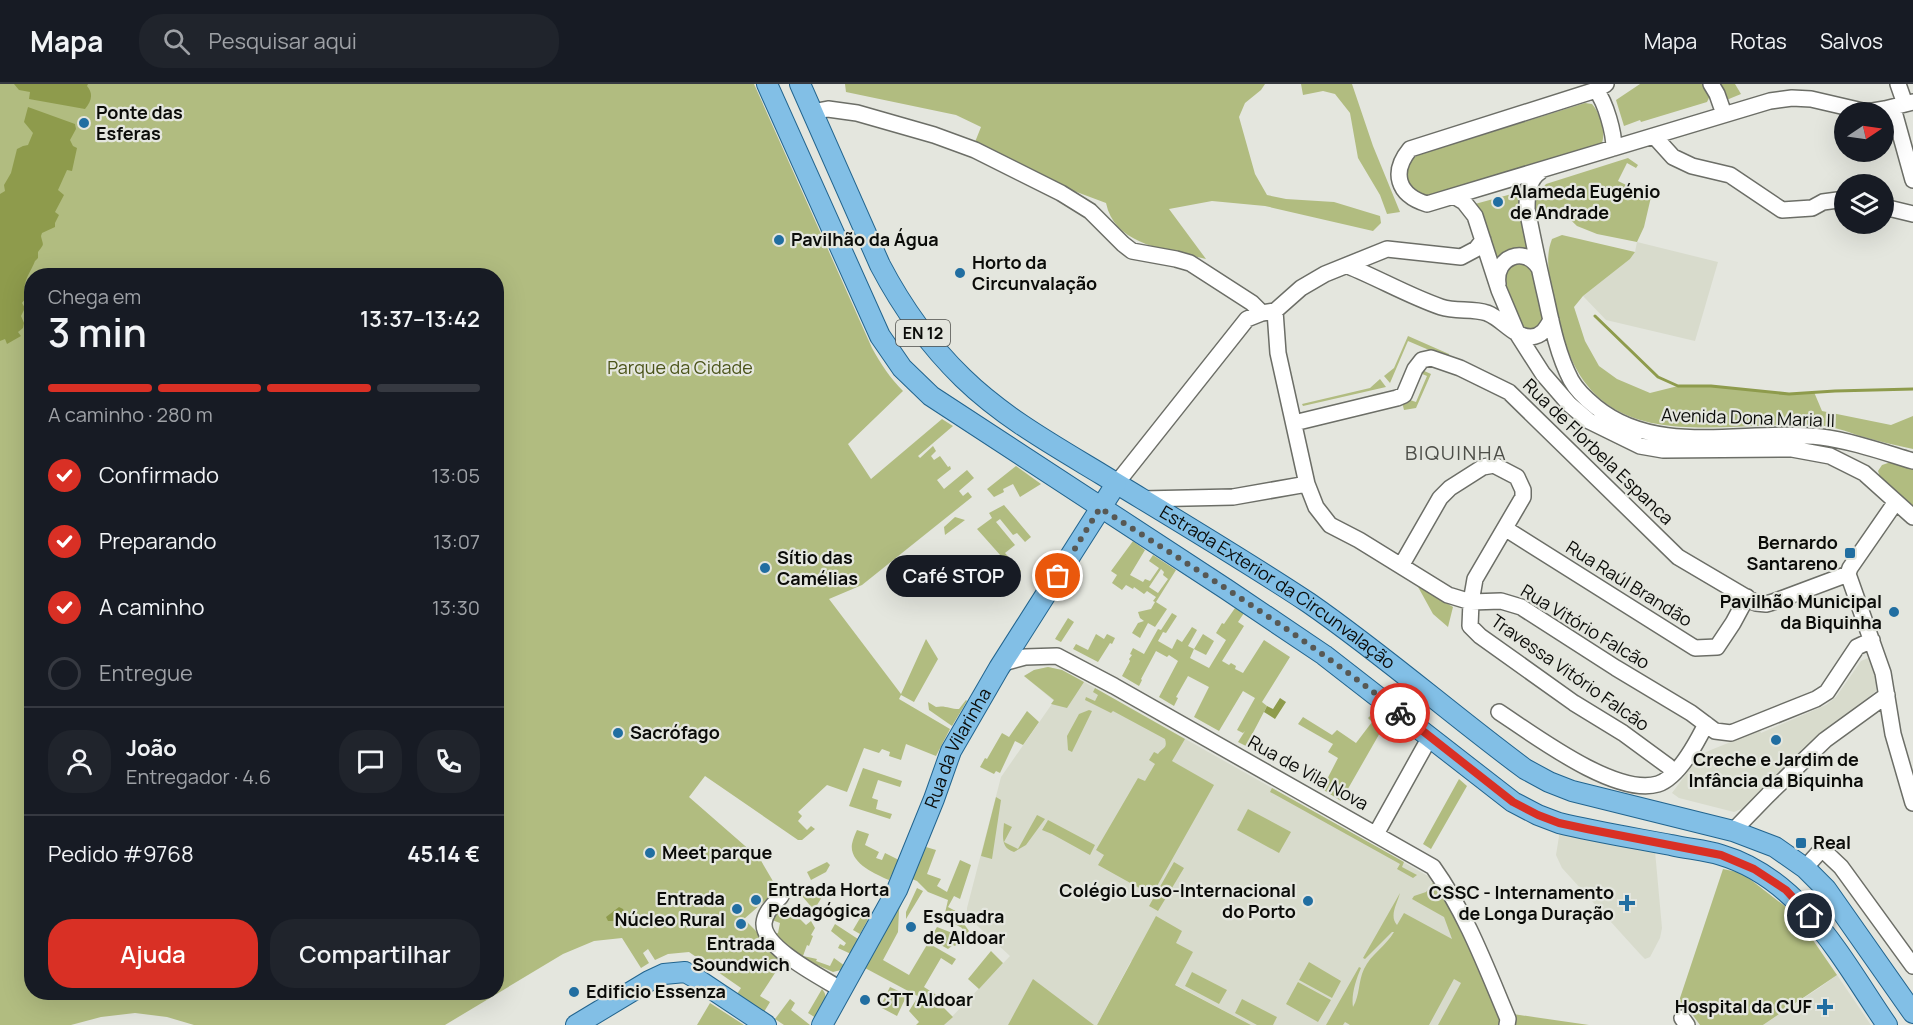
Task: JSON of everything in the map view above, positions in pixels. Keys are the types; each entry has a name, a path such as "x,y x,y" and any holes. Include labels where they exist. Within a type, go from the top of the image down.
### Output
{"main road":[{"name":"EN 12","path":"767,84 880,336 902,368 915,382 942,404 1324,655 1513,802 1559,823 1721,855 1754,869 1786,890 1800,903 1827,937 1887,1025"},
{"name":"Estrada Exterior da Circunvalação","path":"800,84 880,265 894,291 944,359 964,380 1000,410 1309,603 1526,769 1549,782 1572,791 1733,831 1769,844 1805,868 1826,889 1913,1013"},
{"name":"Rua da Vilarinha","path":"828,1023 842,990 897,890 951,751 1003,663 1116,484"},
{"path":"1733,831 1726,847 1738,862"},
{"path":"576,1025 656,977 674,972 685,972 766,1025"}],"street":[{"path":"1711,84 1724,114"},
{"path":"1898,84 1904,105 1913,180"},
{"path":"1393,154 1601,87 1601,98 1614,148"},
{"path":"1410,208 1544,170 1770,100 1811,99 1867,112 1904,105"},
{"path":"812,112 828,109 857,113 975,150 1061,193 1090,211 1132,251 1190,263 1268,312"},
{"path":"1654,136 1674,157 1692,166 1730,175 1782,210 1812,208 1823,202 1834,200"},
{"path":"1410,149 1400,163 1401,185 1410,197 1427,204"},
{"name":"Avenida Dona Maria II","path":"1544,170 1533,177 1527,197 1527,209 1551,320 1562,359 1572,381 1579,391 1601,411 1633,428 1667,436 1820,437 1845,441 1913,461"},
{"name":"Avenida Dona Maria II","path":"1454,196 1472,210 1499,290 1518,335 1543,374 1569,404 1589,421 1640,446 1675,450 1792,449 1821,453 1864,473 1913,517"},
{"path":"1894,209 1913,214"},
{"path":"1116,484 1247,319 1268,312 1325,274 1387,249 1461,257 1476,249 1483,240"},
{"path":"1499,290 1498,271 1502,263 1509,258 1527,256 1539,268"},
{"path":"1348,266 1443,307 1488,313 1498,318 1518,335 1531,337 1540,335 1551,320"},
{"name":"Rua Vitório Falcão","path":"1268,312 1307,484 1316,507 1330,525 1359,540 1448,595 1471,602 1501,601 1521,607 1715,731 1731,734 1816,699 1827,692 1857,647 1872,640"},
{"name":"Rua de Florbela Espanca","path":"1294,423 1397,398 1404,395 1415,369 1422,360 1431,358 1443,361 1509,392 1678,557 1756,603 1773,602 1848,573"},
{"name":"Avenida Dona Maria II","path":"1881,489 1872,474 1871,467 1878,457 1896,456"},
{"path":"1401,566 1440,498 1450,488 1489,465 1506,470 1517,477 1523,490 1523,497 1475,579 1471,602"},
{"path":"1142,500 1233,497 1307,484"},
{"path":"1895,503 1848,573 1883,673 1893,734 1912,793"},
{"name":"Rua Raúl Brandão","path":"1506,529 1695,648 1717,647 1747,597"},
{"name":"Travessa Vitório Falcão","path":"1471,602 1470,626 1480,636 1668,766"},
{"name":"Rua de Vila Nova","path":"1003,663 1025,657 1057,656 1433,867 1449,889 1509,1018 1507,1025"},
{"path":"1733,831 1825,740 1887,695"},
{"path":"1499,712 1583,765 1616,780 1637,786 1658,784 1676,772 1706,724"},
{"path":"1376,834 1430,737"},
{"path":"1805,868 1822,849 1841,867 1913,966"},
{"path":"781,896 768,911 764,924 765,932 788,958 842,990"}],"shaded area":[{"path":"14,84 88,84 91,98 85,109 29,99 30,92 19,90"},
{"path":"28,107 75,124 76,129 70,140 77,148 72,171 67,170 58,190 64,195 55,212 59,215 55,227 42,233 43,246 38,252 38,258 32,268 24,268 24,300 22,303 24,310 21,316 24,323 23,328 18,332 21,336 7,344 5,339 0,341 0,194 5,191 4,185 11,173 17,149 28,145 33,133 24,122"},
{"path":"1637,242 1718,262 1695,341 1606,320 1583,296 1630,259 1635,252"},
{"name":"Creche e Jardim de Infância da Biquinha","path":"1868,658 1877,682 1876,691 1809,745 1746,807 1734,812 1679,798 1672,793 1701,754 1760,730 1761,733 1826,705 1836,697 1861,661"},
{"path":"1048,667 1062,670 1095,688 1435,880 1479,966 1445,1025 1251,1025 1131,961 1097,1025 944,1025 1010,956 969,918 967,908 1001,777 1054,701 1024,676 1034,670"},
{"path":"1280,698 1286,702 1275,719 1264,712 1267,706 1273,709"},
{"name":"CSSC - Internamento de Longa Duração","path":"1560,830 1655,851 1662,928 1660,938 1650,957 1645,959 1640,954 1562,868 1556,855"},
{"path":"619,907 623,909 626,917 620,921 608,921 606,917"},
{"name":"Hospital da CUF","path":"1837,975 1871,1025 1763,1025 1819,988"}],"green space":[{"name":"Parque da Cidade","path":"0,84 754,84 872,348 886,371 903,391 848,444 871,479 942,419 953,426 918,456 920,458 933,446 936,451 931,456 934,460 940,456 948,467 950,466 951,469 937,480 944,489 967,470 974,478 959,491 963,496 968,492 972,497 862,585 829,599 901,694 926,639 938,659 914,702 901,695 899,699 950,729 936,756 906,744 901,760 889,756 890,752 882,749 879,753 864,748 847,792 827,785 798,812 802,816 798,821 807,830 811,826 815,829 802,840 798,840 705,776 689,797 760,859 777,888 768,890 768,898 744,919 781,956 771,970 775,973 760,996 770,1002 764,1012 737,994 741,988 689,952 668,954 655,960 648,949 643,953 649,963 641,968 622,938 594,941 563,954 504,990 504,268 24,268 24,1000 487,1000 445,1025 194,1025 167,1017 135,1013 101,1017 71,1025 0,1025"},
{"path":"845,84 1265,84 1245,103 1239,117 1255,174 1267,195 1286,199 1334,202 1380,216 1381,223 1373,231 1265,206 1212,201 1169,209 1206,259 1161,249 1132,238 1120,229 1111,218 1106,203 1058,185 975,142 981,127 956,115 846,92"},
{"path":"1301,84 1352,84 1373,146 1400,212 1387,214 1380,195 1358,158 1350,113 1335,94 1323,91 1303,95"},
{"path":"1640,84 1705,84 1711,94 1707,102 1624,126 1616,100"},
{"path":"1714,84 1735,84 1741,94 1724,101"},
{"path":"1585,103 1592,104 1600,118 1603,130 1601,145 1422,198 1406,182 1406,162 1418,155"},
{"path":"1628,158 1638,165 1636,168 1627,163 1618,181 1651,197 1644,227 1637,242 1597,234 1577,226 1558,208 1550,216 1535,211 1536,196 1546,184"},
{"path":"1519,192 1529,253 1495,263 1480,210 1475,204"},
{"path":"1562,235 1635,252 1630,259 1583,296 1574,307 1585,341 1599,366 1617,379 1650,393 1678,386 1711,386 1789,394 1814,392 1822,411 1891,425 1913,416 1913,449 1816,425 1695,427 1658,424 1625,414 1596,395 1574,364 1559,319 1548,259 1552,239"},
{"path":"1522,264 1532,272 1543,320 1535,332 1522,329 1506,290 1506,272"},
{"path":"1408,336 1449,354 1450,359 1408,341 1390,383 1384,376 1394,368"},
{"path":"1422,370 1431,374 1416,408 1404,410 1402,402 1407,399 1416,402 1427,376 1420,373"},
{"path":"1380,379 1386,387 1303,406 1302,404 1370,388"},
{"path":"1891,462 1913,468 1913,509 1881,480 1878,471 1882,465"},
{"path":"1016,466 1041,484 1020,497 1013,484 994,497 987,489"},
{"path":"1004,505 1031,537 1025,542 1017,533 1013,535 1000,519 996,522 1015,545 1005,553 1021,571 1017,574 977,529 992,518 989,513"},
{"path":"955,517 965,520 945,535 944,527"},
{"path":"1133,541 1145,550 1130,575 1143,582 1145,579 1150,581 1159,568 1149,561 1153,555 1176,570 1156,602 1167,609 1155,627 1148,623 1140,638 1132,633 1138,623 1144,621 1138,612 1151,609 1156,597 1147,591 1144,594 1126,585 1122,590 1112,583 1117,575 1111,571","holes":["1161,569 1164,572 1163,575 1168,579 1158,593 1149,587"]},
{"path":"1417,585 1453,607 1448,627 1433,614"},
{"path":"1235,608 1244,613 1238,622 1244,626 1222,661 1229,665 1231,663 1236,666 1235,669 1243,673 1264,640 1290,657 1262,702 1267,706 1246,746 1238,742 1245,731 1243,733 1237,730 1255,698 1243,691 1219,731 1194,717 1209,687 1188,676 1176,697 1178,698 1174,706 1159,697 1178,661 1169,655 1167,657 1156,651 1139,686 1122,676 1130,661 1133,648 1144,654 1158,629 1161,630 1172,613 1177,616 1158,641 1172,649 1177,639 1182,642 1192,627 1197,630 1188,646 1194,649 1190,658 1209,668 1226,640 1216,633"},
{"path":"1068,618 1074,622 1061,642 1055,639"},
{"path":"1096,634 1104,639 1107,634 1115,638 1098,662 1073,649 1076,644 1088,650"},
{"path":"1203,634 1214,641 1206,655 1194,649"},
{"path":"1048,667 1062,670 1084,682 1067,708 1051,704 1054,700 1024,676 1034,670"},
{"path":"1095,688 1185,739 1172,761 1214,785 1152,895 1098,865 1104,855 1096,850 1138,778 1145,781 1155,764 1149,760 1154,752 1158,754 1164,748 1165,739 1113,711 1111,713 1085,700 1086,697 1095,701 1098,695 1093,692"},
{"path":"966,700 952,726 929,710 928,702 936,707 959,709"},
{"path":"1027,711 1039,722 1023,745 1015,741 1000,773 996,771 994,774 980,767 1002,733 1009,737"},
{"path":"1092,711 1072,752 1068,750 1067,736 1079,714"},
{"path":"1371,715 1385,724 1341,801 1322,789 1338,758 1328,752 1333,744 1298,724 1303,717 1332,735 1337,730 1356,743 1372,722 1368,718"},
{"path":"863,768 902,781 900,787 878,780 872,798 878,800 876,809 892,814 890,819 849,806"},
{"path":"1459,779 1467,786 1431,849 1423,844"},
{"path":"1272,788 1404,862 1402,867 1417,875 1413,878 1397,869 1400,864 1270,792"},
{"path":"996,797 1001,800 992,859 981,856"},
{"path":"1248,809 1291,832 1279,853 1237,830"},
{"path":"1037,815 1045,819 1026,845 1014,852 1006,847 1003,840 1004,823 1012,827 1004,842 1018,849"},
{"path":"1048,820 1095,845 1090,855 1042,830"},
{"path":"857,830 869,834 865,845 879,852 876,858 882,860 885,853 899,860 889,880 864,867 855,857 852,844"},
{"path":"926,847 936,850 927,874 941,879 937,886 947,892 960,860 971,865 960,899 954,896 948,907 965,916 967,914 969,918 964,924 969,931 955,946 948,949 930,939 937,927 960,936 962,928 951,922 953,918 945,913 948,900 928,892 912,879"},
{"path":"827,862 830,865 826,872 811,880 807,872"},
{"path":"1174,862 1184,868 1158,911 1149,906"},
{"path":"1723,869 1742,873 1795,914 1837,975 1763,1025 1700,1025 1679,1001"},
{"path":"1435,880 1441,887 1507,1025 1438,1025 1461,983 1454,979 1429,1025 1350,1025 1345,1022 1343,1025 1326,1025 1359,967 1361,968 1354,987 1353,1007 1364,969 1394,932 1365,959 1363,958 1400,893 1394,914 1397,925 1404,913 1452,939 1444,917 1412,899 1426,892"},
{"path":"917,888 923,891 906,919 906,912"},
{"path":"811,891 825,892 814,910 802,896"},
{"path":"907,891 899,910 898,932 883,960 909,975 928,943 956,959 952,965 941,958 924,987 938,996 925,1000 865,968"},
{"path":"776,908 796,915 806,925 811,921 815,928 803,956 817,959 816,961 830,966 834,958 845,966 833,972 790,953 772,935 778,933 780,923 772,920"},
{"path":"866,908 872,912 860,934 853,930"},
{"path":"1156,916 1182,931 1176,943 1193,952 1175,985 1251,1025 1097,1025"},
{"path":"835,924 858,939 851,954 838,948 840,944 844,946 846,943 831,931"},
{"path":"991,951 1003,963 979,989 968,979"},
{"path":"1309,962 1341,981 1332,998 1299,980"},
{"path":"1192,972 1227,990 1219,1004 1185,986"},
{"path":"1033,979 1094,1025 1008,1025"},
{"path":"1298,982 1331,1000 1318,1022 1286,1004"},
{"path":"890,987 907,995 897,1016 880,1007"},
{"path":"822,989 826,996 816,1018 808,1013"},
{"path":"790,999 795,1003 791,1010 810,1025 784,1025 775,1019"},
{"path":"1242,999 1277,1017 1273,1025 1257,1025 1235,1013"},
{"path":"916,1000 928,1005 942,1006 953,1017 944,1025 916,1025 919,1022 909,1011"},
{"path":"710,1003 744,1025 697,1025"},
{"path":"1513,1014 1589,1025 1510,1025"}],"waterway":[{"path":"1595,316 1658,377 1678,386 1711,386 1789,394 1913,389"}],"way so far":[{"path":"1058,576 1100,508 1324,655 1400,713"}],"place":[{"name":"Ponte das Esferas","path":"84,123"},
{"name":"Alameda Eugénio de Andrade","path":"1498,202"},
{"name":"Pavilhão da Água","path":"779,240"},
{"name":"Horto da Circunvalação","path":"960,273"},
{"name":"Bernardo Santareno","path":"1850,553"},
{"name":"Sítio das Camélias","path":"765,568"},
{"name":"Café STOP","path":"1058,576"},
{"name":"Pavilhão Municipal da Biquinha","path":"1894,612"},
{"name":"Sacrófago","path":"618,733"},
{"name":"Creche e Jardim de Infância da Biquinha","path":"1776,740"},
{"name":"Real","path":"1801,843"},
{"name":"Meet parque","path":"650,853"},
{"name":"Entrada Horta Pedagógica","path":"756,900"},
{"name":"Colégio Luso-Internacional do Porto","path":"1308,901"},
{"name":"CSSC - Internamento de Longa Duração","path":"1627,903"},
{"name":"Entrada Núcleo Rural","path":"737,909"},
{"name":"Entrada Soundwich","path":"741,924"},
{"name":"Esquadra de Aldoar","path":"911,927"},
{"name":"Edificio Essenza","path":"574,992"},
{"name":"CTT Aldoar","path":"865,1000"},
{"name":"Hospital da CUF","path":"1825,1007"}],"district":[{"name":"BIQUINHA","path":"1456,453"}],"route":[{"path":"1400,713 1513,802 1538,815 1559,823 1721,855 1754,869 1786,890 1810,916"}]}
